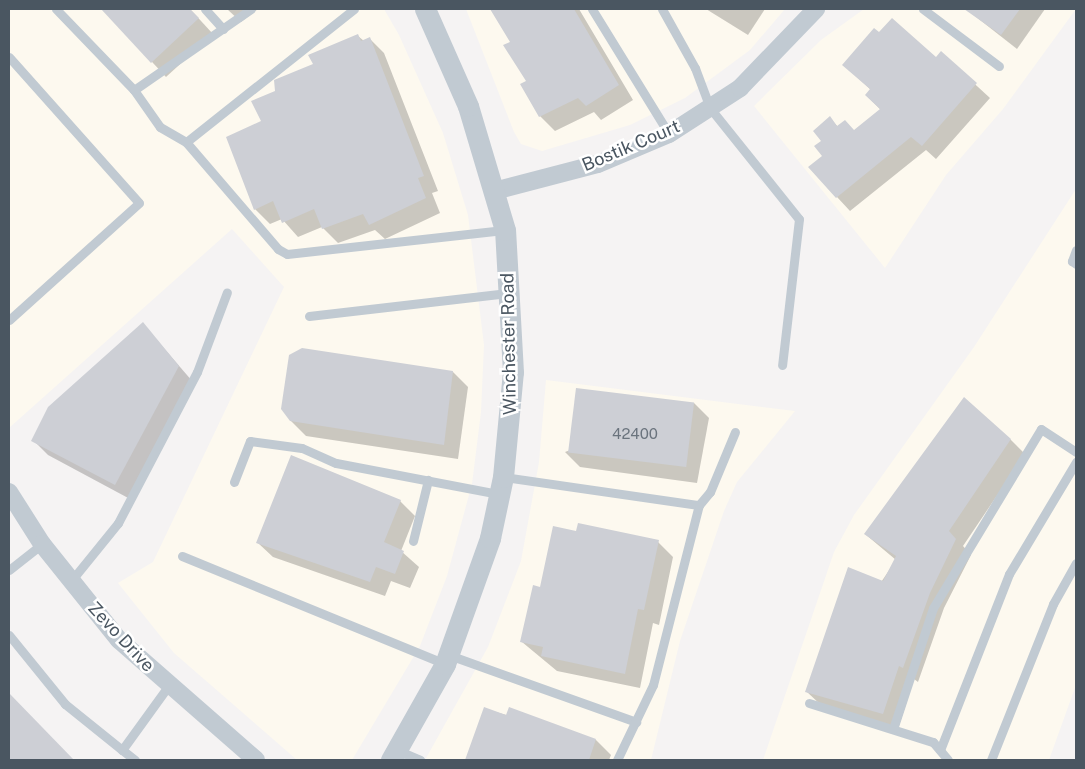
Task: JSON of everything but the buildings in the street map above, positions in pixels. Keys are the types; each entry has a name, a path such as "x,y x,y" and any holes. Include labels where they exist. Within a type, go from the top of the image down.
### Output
{"street":[{"name":"Winchester Road","path":"395,755 447,659 474,588 501,486 513,372 511,293 504,230 494,190 468,106 425,9"},
{"name":"Bostik Court","path":"494,190 598,164 669,134 740,88 816,9"},
{"name":"Zevo Drive","path":"9,492 42,544 119,640 256,760"}],"lane":[{"path":"56,9 134,90 160,127 186,142 278,249 287,254 504,230"},
{"path":"205,9 223,29"},
{"path":"134,90 251,9"},
{"path":"186,142 354,9"},
{"path":"592,9 669,134"},
{"path":"662,9 695,68 710,108 799,219 782,365"},
{"path":"923,9 999,66"},
{"path":"9,57 139,203 9,320"},
{"path":"1076,250 1072,261 1076,264"},
{"path":"71,581 118,523 197,372 228,292"},
{"path":"309,316 511,293"},
{"path":"893,729 933,608 1041,430 1076,452"},
{"path":"617,760 653,685 699,505 710,492 735,432"},
{"path":"234,482 250,441 302,448 336,463 428,480 699,505"},
{"path":"940,750 1009,574 1076,462"},
{"path":"413,541 428,480"},
{"path":"9,570 42,544"},
{"path":"182,556 447,659 636,722"},
{"path":"991,760 1053,604 1076,563"},
{"path":"9,634 65,704 135,760"},
{"path":"122,750 169,685"},
{"path":"809,703 933,742 948,760"},
{"path":"395,755 420,760"}],"shaded area":[{"path":"9,9 384,9 399,35 443,133 468,215 484,345 481,412 472,484 447,576 420,646 352,760 297,760 174,653 118,583 153,562 284,287 232,229 9,428"},
{"path":"466,9 785,9 750,50 685,98 630,125 542,151 521,144 514,132"},
{"path":"864,9 1076,9 1003,109 946,175 885,268 754,106 821,40"},
{"path":"1076,189 1076,685 1049,760 763,760 834,552 854,515 974,347"},
{"path":"546,380 795,411 737,482 724,511 680,641 651,760 425,760 488,647 521,561 539,462"}]}
